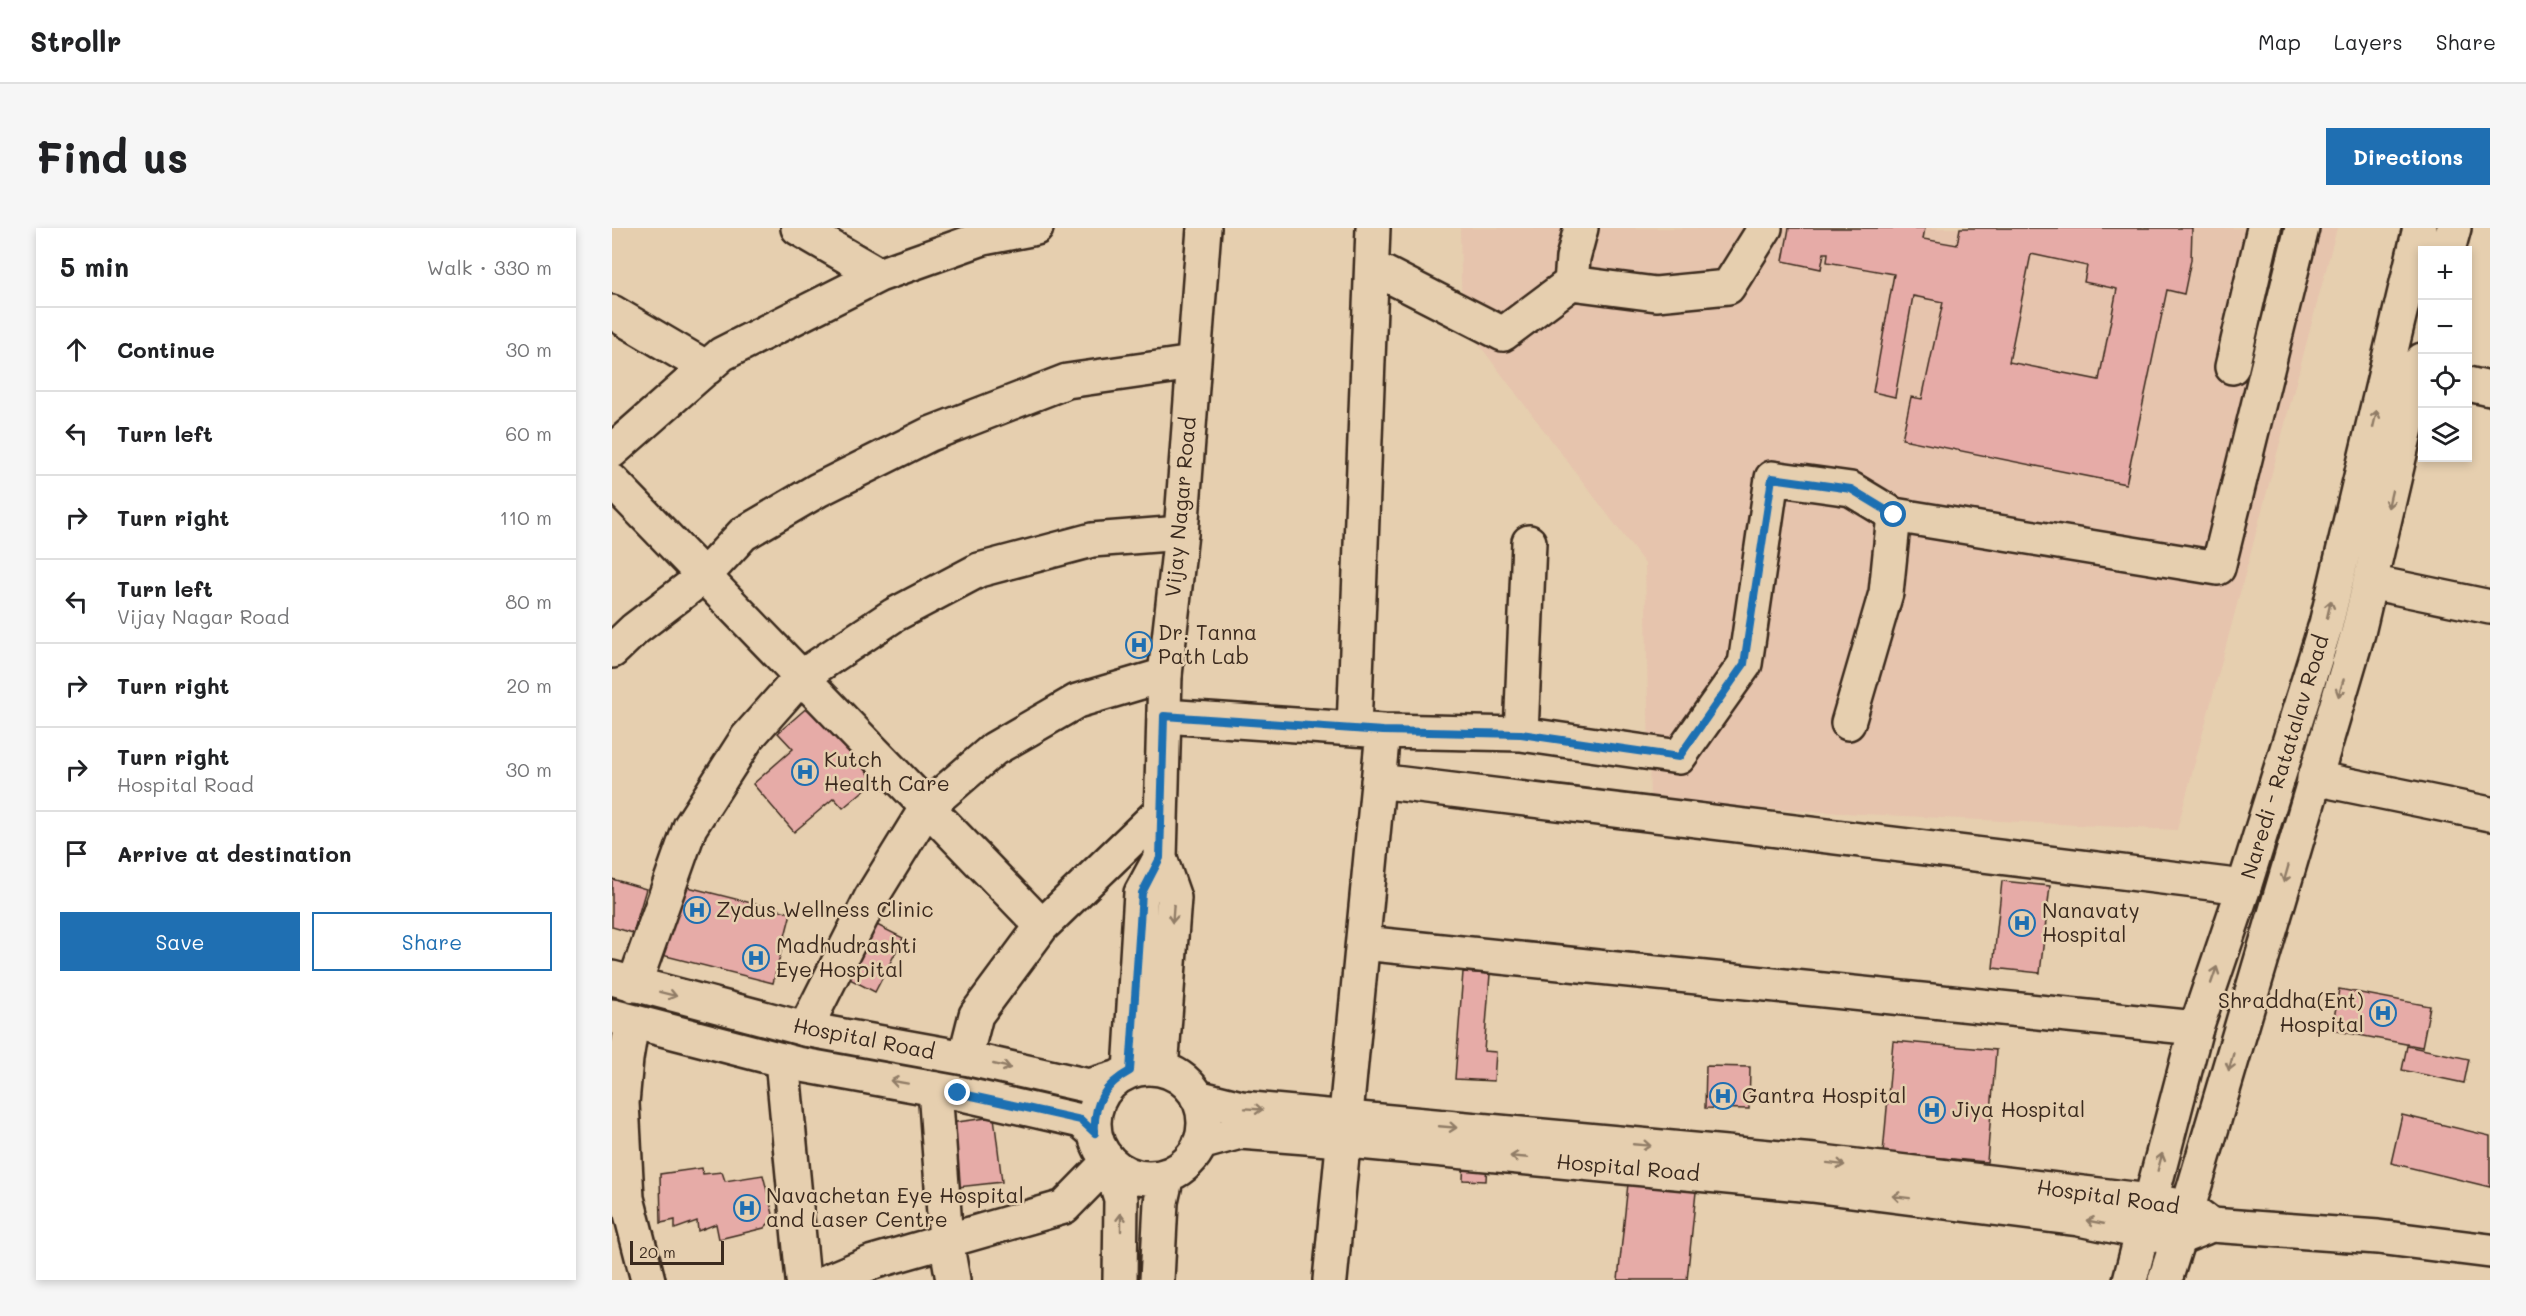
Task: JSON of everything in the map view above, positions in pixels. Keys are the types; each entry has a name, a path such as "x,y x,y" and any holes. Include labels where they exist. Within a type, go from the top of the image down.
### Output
{"street":[{"path":"798,228 879,275"},
{"path":"612,451 723,354 879,275 983,238 1036,228"},
{"name":"Vijay Nagar Road","path":"1136,1073 1142,893 1160,858 1165,675 1181,533 1204,228"},
{"path":"1330,1280 1378,781 1368,730 1373,228"},
{"path":"1571,283 1573,258 1581,228"},
{"path":"1372,267 1503,334 1571,283 1656,294 1728,287 1765,228"},
{"path":"2232,367 2264,228"},
{"path":"1164,716 1368,730 1521,734 1679,757 1744,664 1772,478 1851,489 1894,515 2218,568 2302,228"},
{"name":"Naredi - Ratatalav Road","path":"2130,1280 2196,1028 2244,887 2326,624 2420,228"},
{"path":"2449,246 2454,228"},
{"path":"612,312 707,368"},
{"path":"612,651 635,629 704,576 743,534 818,490 930,434 1067,381 1193,363"},
{"name":"Naredi - Ratatalav Road","path":"2165,1280 2176,1239 2199,1216 2314,778 2358,633 2418,385"},
{"path":"2472,385 2490,389"},
{"path":"612,481 1042,926"},
{"path":"1848,723 1886,593 1894,515"},
{"path":"623,982 690,827 747,738 801,677 894,615 979,570 1092,540 1181,533"},
{"path":"1521,734 1528,542"},
{"path":"2370,582 2490,607"},
{"path":"805,1029 871,898 927,807 994,748 1077,701 1165,675"},
{"path":"2314,778 2490,814"},
{"path":"1378,781 2244,887"},
{"path":"965,1058 976,1015 1042,926 1160,812"},
{"path":"1363,943 2196,1028"},
{"name":"Hospital Road","path":"623,982 805,1029 965,1058 1089,1086 1136,1073"},
{"path":"622,1020 626,1059 622,1103 627,1198 648,1280"},
{"name":"Hospital Road","path":"622,1020 782,1060 1081,1120 1102,1147"},
{"path":"782,1060 803,1280"},
{"path":"1102,1147 1122,1171 1136,1177 1152,1178 1167,1175 1192,1157 1200,1143 1203,1127 1202,1111 1197,1096 1175,1075 1136,1073 1105,1089 1098,1103 1094,1118 1102,1147 1121,1199 1120,1280"},
{"path":"935,1089 946,1240 953,1280"},
{"name":"Hospital Road","path":"1197,1096 1241,1108 1345,1129 2079,1219 2199,1216 2490,1251"},
{"name":"Hospital Road","path":"1200,1143 1240,1132 1345,1129"},
{"path":"830,1280 873,1262 1064,1207 1102,1147"},
{"path":"1157,1280 1161,1202 1167,1175"},
{"name":"Hospital Road","path":"2146,1216 2176,1239"}],"shaded area":[{"path":"1460,228 2337,228 2177,830 1650,803 1645,564 1462,322"}],"building":[{"path":"1789,228 1925,228 1923,239 1957,245 1960,228 2192,228 2191,260 2184,294 2167,290 2126,484 1902,439 1911,397 1922,399 1943,302 1913,296 1895,397 1873,392 1894,274 1827,262 1828,253 1824,253 1821,269 1783,261","holes":["2031,254 2087,266 2084,282 2117,289 2099,380 2009,362"]},
{"path":"810,705 875,781 843,808 834,798 794,832 753,784 793,749 778,733"},
{"path":"612,879 646,889 633,933 612,927"},
{"path":"2002,881 2050,886 2040,973 1993,968"},
{"path":"680,885 791,913 773,983 662,955"},
{"path":"867,920 903,938 875,992 840,974"},
{"path":"1463,972 1490,974 1484,1051 1496,1052 1494,1081 1455,1079"},
{"path":"2339,989 2430,1006 2422,1047 2332,1030"},
{"path":"1893,1041 1996,1050 1987,1162 1883,1153"},
{"path":"2407,1046 2469,1059 2464,1083 2402,1070"},
{"path":"1706,1066 1750,1067 1749,1109 1705,1108"},
{"path":"2402,1115 2490,1136 2490,1187 2391,1163"},
{"path":"994,1117 1002,1182 958,1187 950,1123"},
{"path":"1464,1158 1487,1159 1486,1181 1463,1180"},
{"path":"702,1168 703,1174 722,1172 725,1181 763,1175 774,1218 764,1228 719,1239 716,1224 698,1231 697,1221 675,1229 675,1220 661,1223 660,1174"},
{"path":"1629,1174 1697,1182 1687,1280 1618,1280"}],"place":[{"name":"Dr. Tanna Path Lab","path":"1139,645"},
{"name":"Kutch Health Care","path":"805,772"},
{"name":"Zydus Wellness Clinic","path":"697,910"},
{"name":"Nanavaty Hospital","path":"2022,923"},
{"name":"Madhudrashti Eye Hospital","path":"756,958"},
{"name":"Shraddha(Ent) Hospital","path":"2383,1013"},
{"name":"Gantra Hospital","path":"1723,1096"},
{"name":"Jiya Hospital","path":"1932,1110"},
{"name":"Navachetan Eye Hospital and Laser Centre","path":"747,1208"}],"route":[{"path":"958,1093 1081,1120 1095,1133 1094,1118 1105,1089 1116,1078 1130,1071 1142,893 1160,858 1164,716 1383,731 1521,734 1679,757 1744,664 1772,478 1851,489 1894,515"}]}
